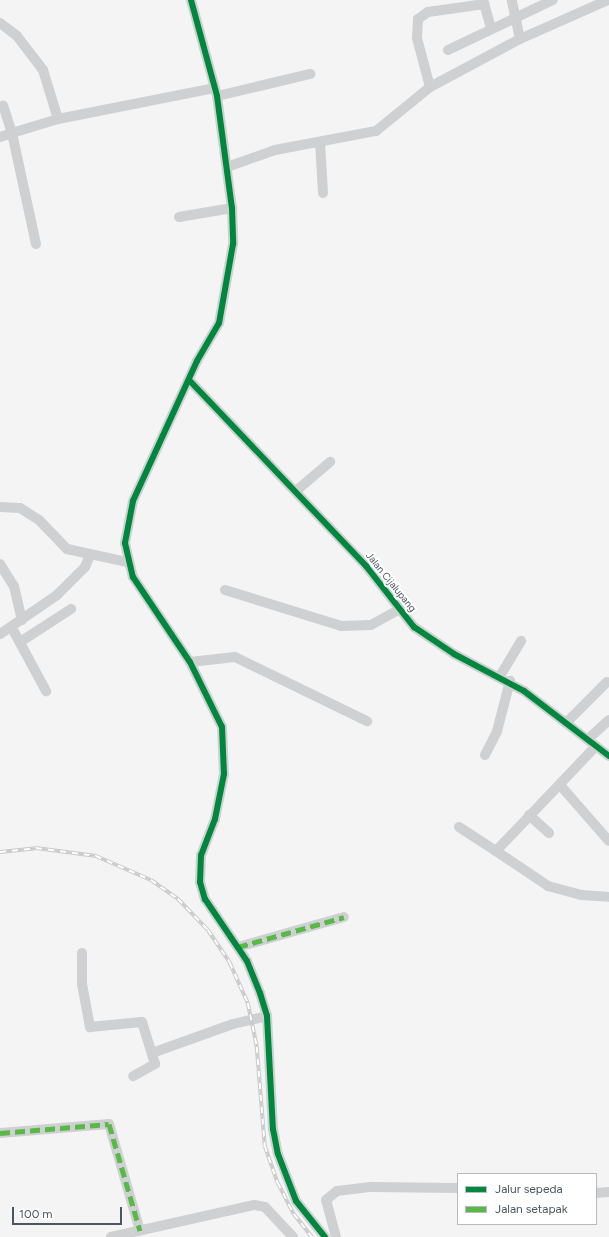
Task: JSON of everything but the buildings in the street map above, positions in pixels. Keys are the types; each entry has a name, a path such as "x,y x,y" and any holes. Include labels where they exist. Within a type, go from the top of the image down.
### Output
{"street":[{"path":"191,0 216,92 232,208 233,244 222,313 189,380 134,502 125,534 127,562 137,584 190,662 219,717 225,751 219,801 201,855 198,874 205,899 238,947 265,992 273,1129 278,1154 296,1201 324,1237"},
{"path":"512,0 520,39"},
{"path":"448,50 515,16 552,0"},
{"path":"227,167 275,150 376,131 430,87 520,39 608,0"},
{"path":"430,87 417,38 418,19 428,12 484,2 491,28"},
{"path":"0,23 17,36 43,70 58,119"},
{"path":"0,137 58,119 310,74"},
{"path":"3,105 12,133 36,244"},
{"path":"320,142 324,193"},
{"path":"179,217 232,208"},
{"name":"Jalan Cijalupang","path":"189,380 366,566 414,627 438,645 510,681 568,722 608,754"},
{"path":"296,491 330,462"},
{"path":"0,507 20,508 39,520 63,548 127,562"},
{"path":"0,634 12,628 57,595 84,567 90,555"},
{"path":"0,564 14,586 22,620"},
{"path":"225,590 341,626 371,625 400,609"},
{"path":"20,642 71,609"},
{"path":"12,628 46,691"},
{"path":"500,676 520,641"},
{"path":"190,662 235,657 367,720"},
{"path":"485,755 497,731 510,681"},
{"path":"568,722 607,682"},
{"path":"496,851 560,785 609,720"},
{"path":"560,785 609,841"},
{"path":"530,815 549,833"},
{"path":"459,827 548,886 582,895 609,897"},
{"path":"238,947 344,917"},
{"path":"82,953 82,984 90,1026 141,1021 155,1066 133,1076"},
{"path":"152,1053 233,1024 267,1016"},
{"path":"0,1133 109,1124 140,1231"},
{"path":"336,1237 326,1200 337,1191 371,1187 457,1188"},
{"path":"597,1193 609,1192"},
{"path":"111,1237 254,1205 265,1207 293,1237"}],"railway":[{"path":"0,852 36,848 96,856 151,880 178,899 208,930 230,963 248,1003 257,1047 265,1146 278,1183 294,1214 312,1237"}],"marked path":[{"path":"238,947 344,917"},
{"path":"0,1133 109,1124 140,1231"}],"cycle path":[{"path":"191,0 217,96 232,208 233,244 219,323 197,361 133,501 125,543 133,577 190,662 222,727 224,774 215,819 201,855 200,882 205,899 247,961 260,993 267,1016 273,1129 278,1154 296,1201 325,1237"},
{"path":"189,380 366,566 414,627 454,654 524,691 609,756"}]}
